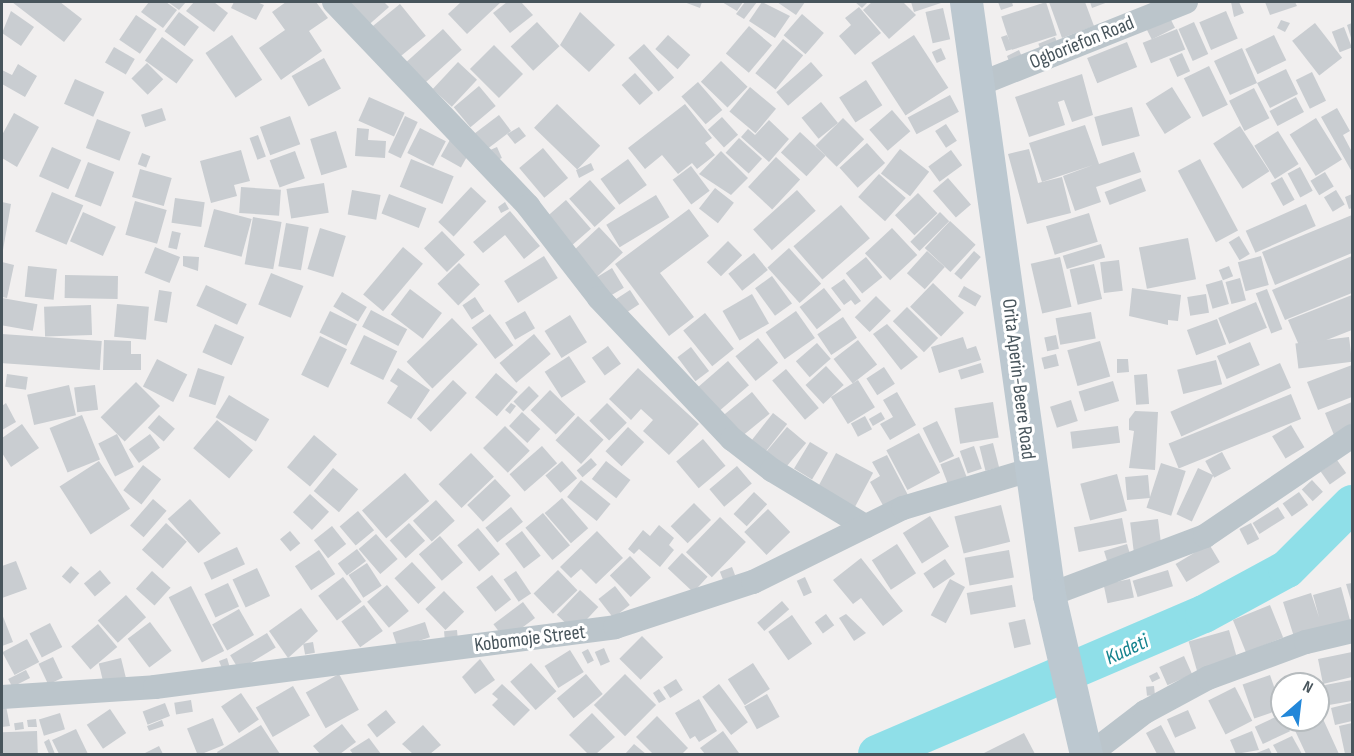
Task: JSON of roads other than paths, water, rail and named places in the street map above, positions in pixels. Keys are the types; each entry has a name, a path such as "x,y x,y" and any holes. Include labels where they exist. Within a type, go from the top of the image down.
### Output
{"main road":[{"name":"Orita Aperin-Beere Road","path":"966,2 1048,595 1074,711 1088,754"}],"street":[{"path":"334,2 528,206 599,298 732,439 772,470 865,526"},
{"name":"Ogboriefon Road","path":"977,85 1186,2"},
{"path":"1048,595 1205,536 1353,436"},
{"name":"Kobomoje Street","path":"2,697 155,687 615,627 753,582 865,526 969,485 1030,470"},
{"path":"1088,754 1145,712 1208,678 1306,642 1353,632"}],"waterway":[{"name":"Kudeti","path":"877,754 1204,614 1287,569 1352,504"}]}
